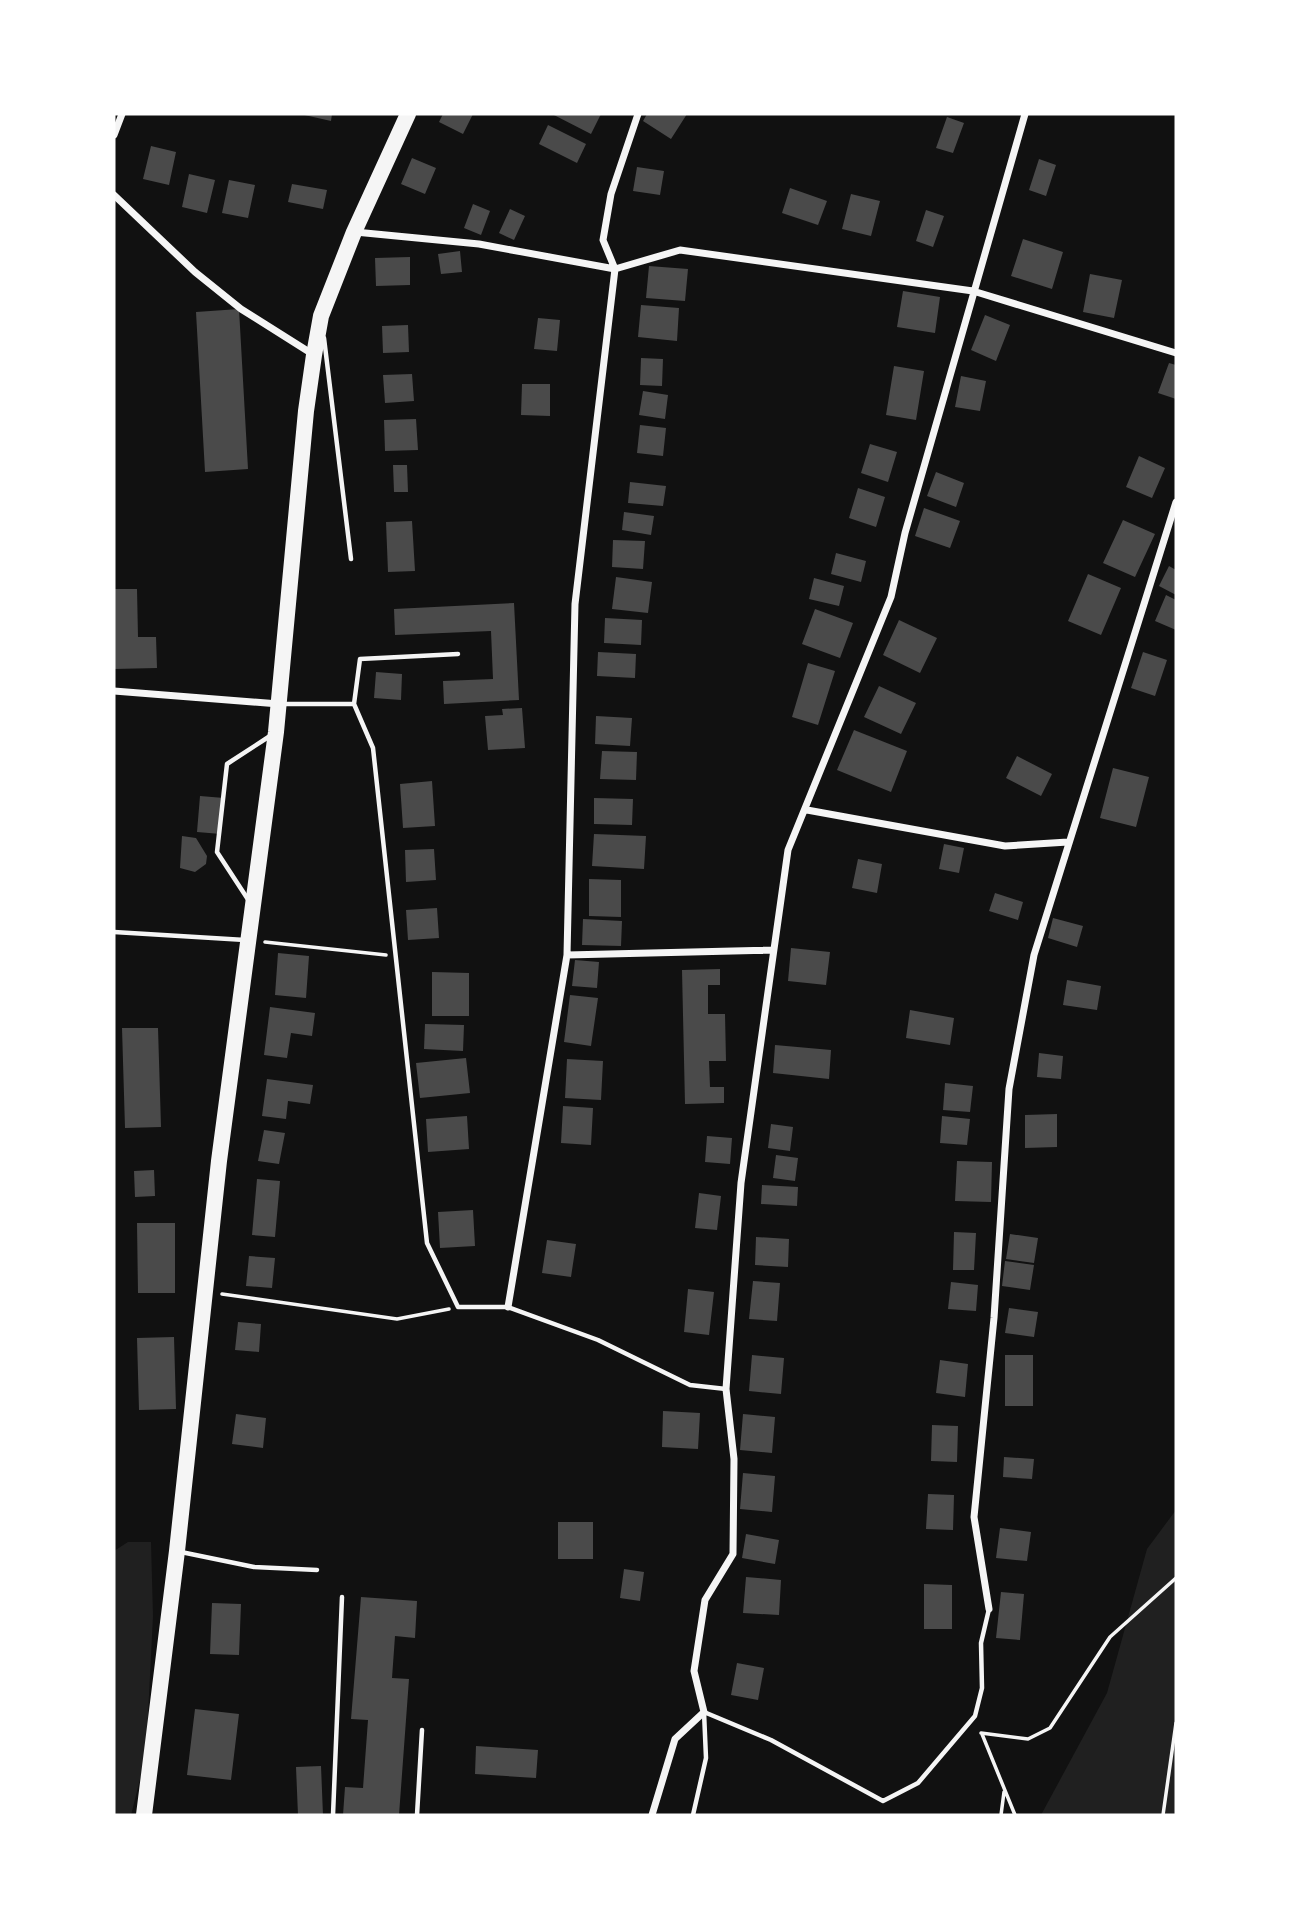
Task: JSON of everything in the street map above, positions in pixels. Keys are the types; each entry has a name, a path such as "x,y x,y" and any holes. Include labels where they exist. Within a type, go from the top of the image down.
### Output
{"main road":[{"path":"144,1815 177,1551 219,1161 276,732 314,355 321,316 354,232 408,114"}],"street":[{"path":"114,135 122,114"},
{"path":"508,1307 567,955 575,604 615,269 603,240 611,194 638,114"},
{"path":"652,1815 676,1739 704,1712 694,1671 705,1600 733,1554 734,1459 726,1389 741,1183 788,850 807,810 891,597 905,533 1025,114"},
{"path":"114,195 223,294 314,355"},
{"path":"354,232 479,244 615,269 680,250 973,291 1176,354"},
{"path":"989,1609 974,1517 995,1318 1009,1089 1034,955 1176,502"},
{"path":"114,691 279,704"},
{"path":"807,810 1005,846 1068,842"},
{"path":"567,955 773,950"}],"lane":[{"path":"321,316 351,559"},
{"path":"458,654 360,659 354,704 373,748 427,1242 458,1307 508,1307 598,1340 690,1385 726,1389"},
{"path":"279,704 354,704"},
{"path":"252,905 217,852 227,764 276,732"},
{"path":"114,932 249,940"},
{"path":"177,1551 254,1567 317,1570"},
{"path":"333,1815 341,1597"},
{"path":"693,1815 706,1758 704,1712 771,1740 883,1801 918,1783 975,1716 982,1688 981,1643 989,1609"},
{"path":"417,1815 422,1730"}],"path":[{"path":"249,940 396,957"},
{"path":"206,1291 397,1319 458,1307"},
{"path":"981,1733 1028,1739 1050,1728 1110,1637 1176,1578"},
{"path":"975,1716 1014,1815"},
{"path":"1163,1815 1176,1723"},
{"path":"1001,1815 1004,1790"}],"shaded area":[{"path":"1176,1510 1176,1815 1041,1815 1107,1693 1147,1549"},
{"path":"128,1542 151,1542 153,1616 146,1755 131,1815 114,1815 114,1551"}],"building":[{"path":"300,114 332,114 331,121"},
{"path":"443,114 473,114 463,134 439,122"},
{"path":"552,114 601,114 591,134"},
{"path":"647,114 687,114 671,139 643,121"},
{"path":"947,117 964,123 953,153 936,148"},
{"path":"548,125 586,144 577,163 539,144"},
{"path":"151,146 176,152 169,185 143,179"},
{"path":"412,158 436,168 425,194 401,184"},
{"path":"1039,159 1056,165 1046,196 1029,190"},
{"path":"637,167 664,171 660,195 633,191"},
{"path":"189,174 215,180 207,213 182,207"},
{"path":"229,180 255,185 248,218 222,213"},
{"path":"292,184 327,190 323,209 288,202"},
{"path":"790,188 827,201 818,225 782,213"},
{"path":"851,194 880,201 871,236 842,229"},
{"path":"473,204 490,211 481,235 464,228"},
{"path":"510,209 525,216 514,240 499,233"},
{"path":"926,210 944,216 933,247 916,241"},
{"path":"1023,239 1063,252 1052,289 1011,276"},
{"path":"460,251 462,272 441,274 438,254"},
{"path":"410,257 410,285 376,286 375,258"},
{"path":"649,266 688,269 685,301 646,298"},
{"path":"1090,274 1122,280 1114,318 1083,312"},
{"path":"903,291 940,297 935,333 897,327"},
{"path":"641,305 679,308 677,341 638,337"},
{"path":"239,309 248,469 205,472 196,312"},
{"path":"985,315 1010,325 996,361 971,350"},
{"path":"538,318 560,320 557,351 534,349"},
{"path":"408,325 409,352 383,353 382,326"},
{"path":"641,358 663,359 662,386 640,385"},
{"path":"1169,363 1176,365 1176,399 1158,393"},
{"path":"894,366 924,371 916,420 886,415"},
{"path":"412,374 414,401 385,403 383,375"},
{"path":"961,376 986,381 980,411 955,407"},
{"path":"522,384 550,384 550,416 521,415"},
{"path":"643,391 668,395 665,419 639,415"},
{"path":"416,419 418,450 385,451 384,420"},
{"path":"640,425 666,428 663,456 637,453"},
{"path":"870,444 897,452 888,482 861,473"},
{"path":"1139,456 1165,468 1152,498 1126,487"},
{"path":"393,465 407,465 408,492 394,492"},
{"path":"936,472 964,483 956,507 927,496"},
{"path":"630,482 666,486 663,506 628,503"},
{"path":"858,488 885,497 876,527 849,518"},
{"path":"924,508 960,521 950,548 915,536"},
{"path":"624,512 654,516 651,535 622,530"},
{"path":"1123,520 1155,534 1135,577 1103,563"},
{"path":"412,521 415,571 388,572 386,522"},
{"path":"613,540 645,541 643,569 612,567"},
{"path":"836,553 866,561 861,582 831,574"},
{"path":"1169,566 1176,570 1176,595 1159,586"},
{"path":"1088,574 1121,588 1101,635 1068,621"},
{"path":"616,577 652,582 648,613 612,609"},
{"path":"814,578 844,586 839,606 809,599"},
{"path":"114,589 137,589 138,637 156,637 157,668 114,669"},
{"path":"1166,595 1176,600 1176,630 1155,621"},
{"path":"514,603 519,700 444,704 443,681 493,679 491,631 395,635 394,609"},
{"path":"815,609 853,623 840,658 802,644"},
{"path":"605,618 642,620 641,645 604,643"},
{"path":"899,620 937,638 920,673 883,655"},
{"path":"598,652 636,654 635,678 597,676"},
{"path":"1143,652 1167,660 1155,696 1131,688"},
{"path":"808,663 835,671 818,725 792,717"},
{"path":"376,672 402,674 401,700 374,698"},
{"path":"879,686 916,703 901,734 864,717"},
{"path":"522,708 525,748 488,750 485,716 503,715 502,709"},
{"path":"596,716 632,718 630,746 595,744"},
{"path":"854,730 907,751 891,792 837,770"},
{"path":"602,751 637,752 636,780 600,779"},
{"path":"1017,756 1052,774 1041,796 1006,778"},
{"path":"1113,768 1149,777 1136,827 1100,818"},
{"path":"432,781 435,826 403,828 400,784"},
{"path":"200,796 224,798 221,834 197,832"},
{"path":"594,798 633,799 632,825 594,824"},
{"path":"594,834 646,836 644,869 592,866"},
{"path":"182,836 196,838 207,856 206,864 195,872 180,868"},
{"path":"944,844 964,848 959,873 939,869"},
{"path":"434,849 436,880 406,882 405,850"},
{"path":"858,859 882,864 877,893 852,888"},
{"path":"589,879 621,880 621,917 589,916"},
{"path":"995,893 1023,902 1018,920 989,911"},
{"path":"437,908 439,938 408,940 406,910"},
{"path":"1053,918 1083,926 1077,947 1048,938"},
{"path":"583,919 622,921 621,946 582,945"},
{"path":"791,948 830,952 826,985 788,981"},
{"path":"278,953 309,956 306,998 275,995"},
{"path":"575,960 599,962 597,988 572,986"},
{"path":"720,969 720,985 708,985 708,1014 725,1014 726,1061 709,1061 710,1087 724,1087 724,1103 685,1104 682,970"},
{"path":"432,972 469,973 469,1016 432,1016"},
{"path":"1067,980 1101,986 1097,1010 1063,1005"},
{"path":"570,995 598,998 591,1046 564,1042"},
{"path":"270,1007 315,1013 312,1036 291,1033 287,1058 264,1055"},
{"path":"910,1010 954,1018 950,1045 906,1038"},
{"path":"425,1024 464,1025 463,1051 424,1049"},
{"path":"122,1028 158,1028 161,1127 125,1128"},
{"path":"775,1045 831,1050 829,1079 773,1073"},
{"path":"1039,1053 1063,1056 1061,1079 1037,1077"},
{"path":"466,1058 470,1093 420,1098 416,1063"},
{"path":"567,1059 603,1061 601,1100 565,1098"},
{"path":"267,1079 313,1085 310,1104 288,1101 286,1119 262,1116"},
{"path":"945,1083 973,1086 970,1112 943,1110"},
{"path":"563,1106 593,1108 591,1145 561,1143"},
{"path":"1057,1114 1057,1147 1025,1148 1025,1115"},
{"path":"467,1116 469,1149 428,1152 426,1119"},
{"path":"942,1116 970,1119 967,1145 940,1143"},
{"path":"771,1124 793,1127 790,1151 768,1148"},
{"path":"264,1130 285,1133 279,1164 258,1161"},
{"path":"707,1136 732,1138 730,1164 705,1162"},
{"path":"776,1155 798,1158 795,1181 773,1178"},
{"path":"957,1161 992,1162 991,1202 955,1201"},
{"path":"154,1170 155,1196 135,1197 134,1171"},
{"path":"257,1179 280,1181 275,1237 252,1235"},
{"path":"762,1185 798,1187 797,1206 761,1204"},
{"path":"699,1193 721,1196 717,1230 695,1228"},
{"path":"473,1210 475,1246 440,1248 438,1212"},
{"path":"137,1223 175,1223 175,1293 138,1293"},
{"path":"954,1232 976,1233 974,1270 953,1270"},
{"path":"1010,1234 1038,1238 1034,1263 1006,1259"},
{"path":"756,1237 789,1239 788,1267 755,1265"},
{"path":"547,1240 576,1244 571,1277 542,1273"},
{"path":"249,1256 275,1258 272,1288 246,1286"},
{"path":"1005,1261 1034,1265 1030,1290 1002,1286"},
{"path":"753,1281 780,1283 777,1321 749,1319"},
{"path":"951,1282 978,1285 976,1311 948,1309"},
{"path":"688,1289 714,1292 709,1335 684,1332"},
{"path":"1009,1308 1038,1312 1034,1337 1005,1333"},
{"path":"238,1322 261,1324 259,1352 235,1350"},
{"path":"174,1337 176,1409 139,1410 137,1338"},
{"path":"752,1355 784,1358 781,1394 749,1391"},
{"path":"1005,1355 1033,1355 1033,1406 1005,1406"},
{"path":"940,1360 968,1364 965,1397 936,1393"},
{"path":"663,1411 700,1413 698,1449 662,1447"},
{"path":"236,1414 266,1418 263,1448 232,1444"},
{"path":"743,1414 775,1417 772,1453 740,1450"},
{"path":"932,1425 958,1426 957,1462 931,1461"},
{"path":"1004,1457 1034,1459 1032,1479 1003,1477"},
{"path":"743,1473 775,1476 772,1512 740,1509"},
{"path":"928,1494 954,1495 953,1530 926,1529"},
{"path":"558,1522 593,1522 593,1559 558,1559"},
{"path":"1000,1528 1031,1532 1027,1561 996,1558"},
{"path":"746,1534 779,1540 775,1564 742,1558"},
{"path":"624,1569 644,1572 640,1601 620,1598"},
{"path":"746,1577 781,1580 779,1615 743,1613"},
{"path":"924,1584 952,1585 952,1629 924,1629"},
{"path":"1001,1592 1024,1594 1020,1640 996,1638"},
{"path":"361,1597 417,1601 415,1638 395,1636 392,1678 409,1679 399,1815 343,1815 345,1787 363,1788 368,1720 351,1719"},
{"path":"212,1603 241,1604 239,1655 210,1654"},
{"path":"737,1663 764,1668 758,1700 731,1695"},
{"path":"195,1709 239,1714 231,1780 187,1775"},
{"path":"476,1746 538,1750 536,1778 475,1774"},
{"path":"321,1766 323,1815 298,1815 296,1767"}]}
